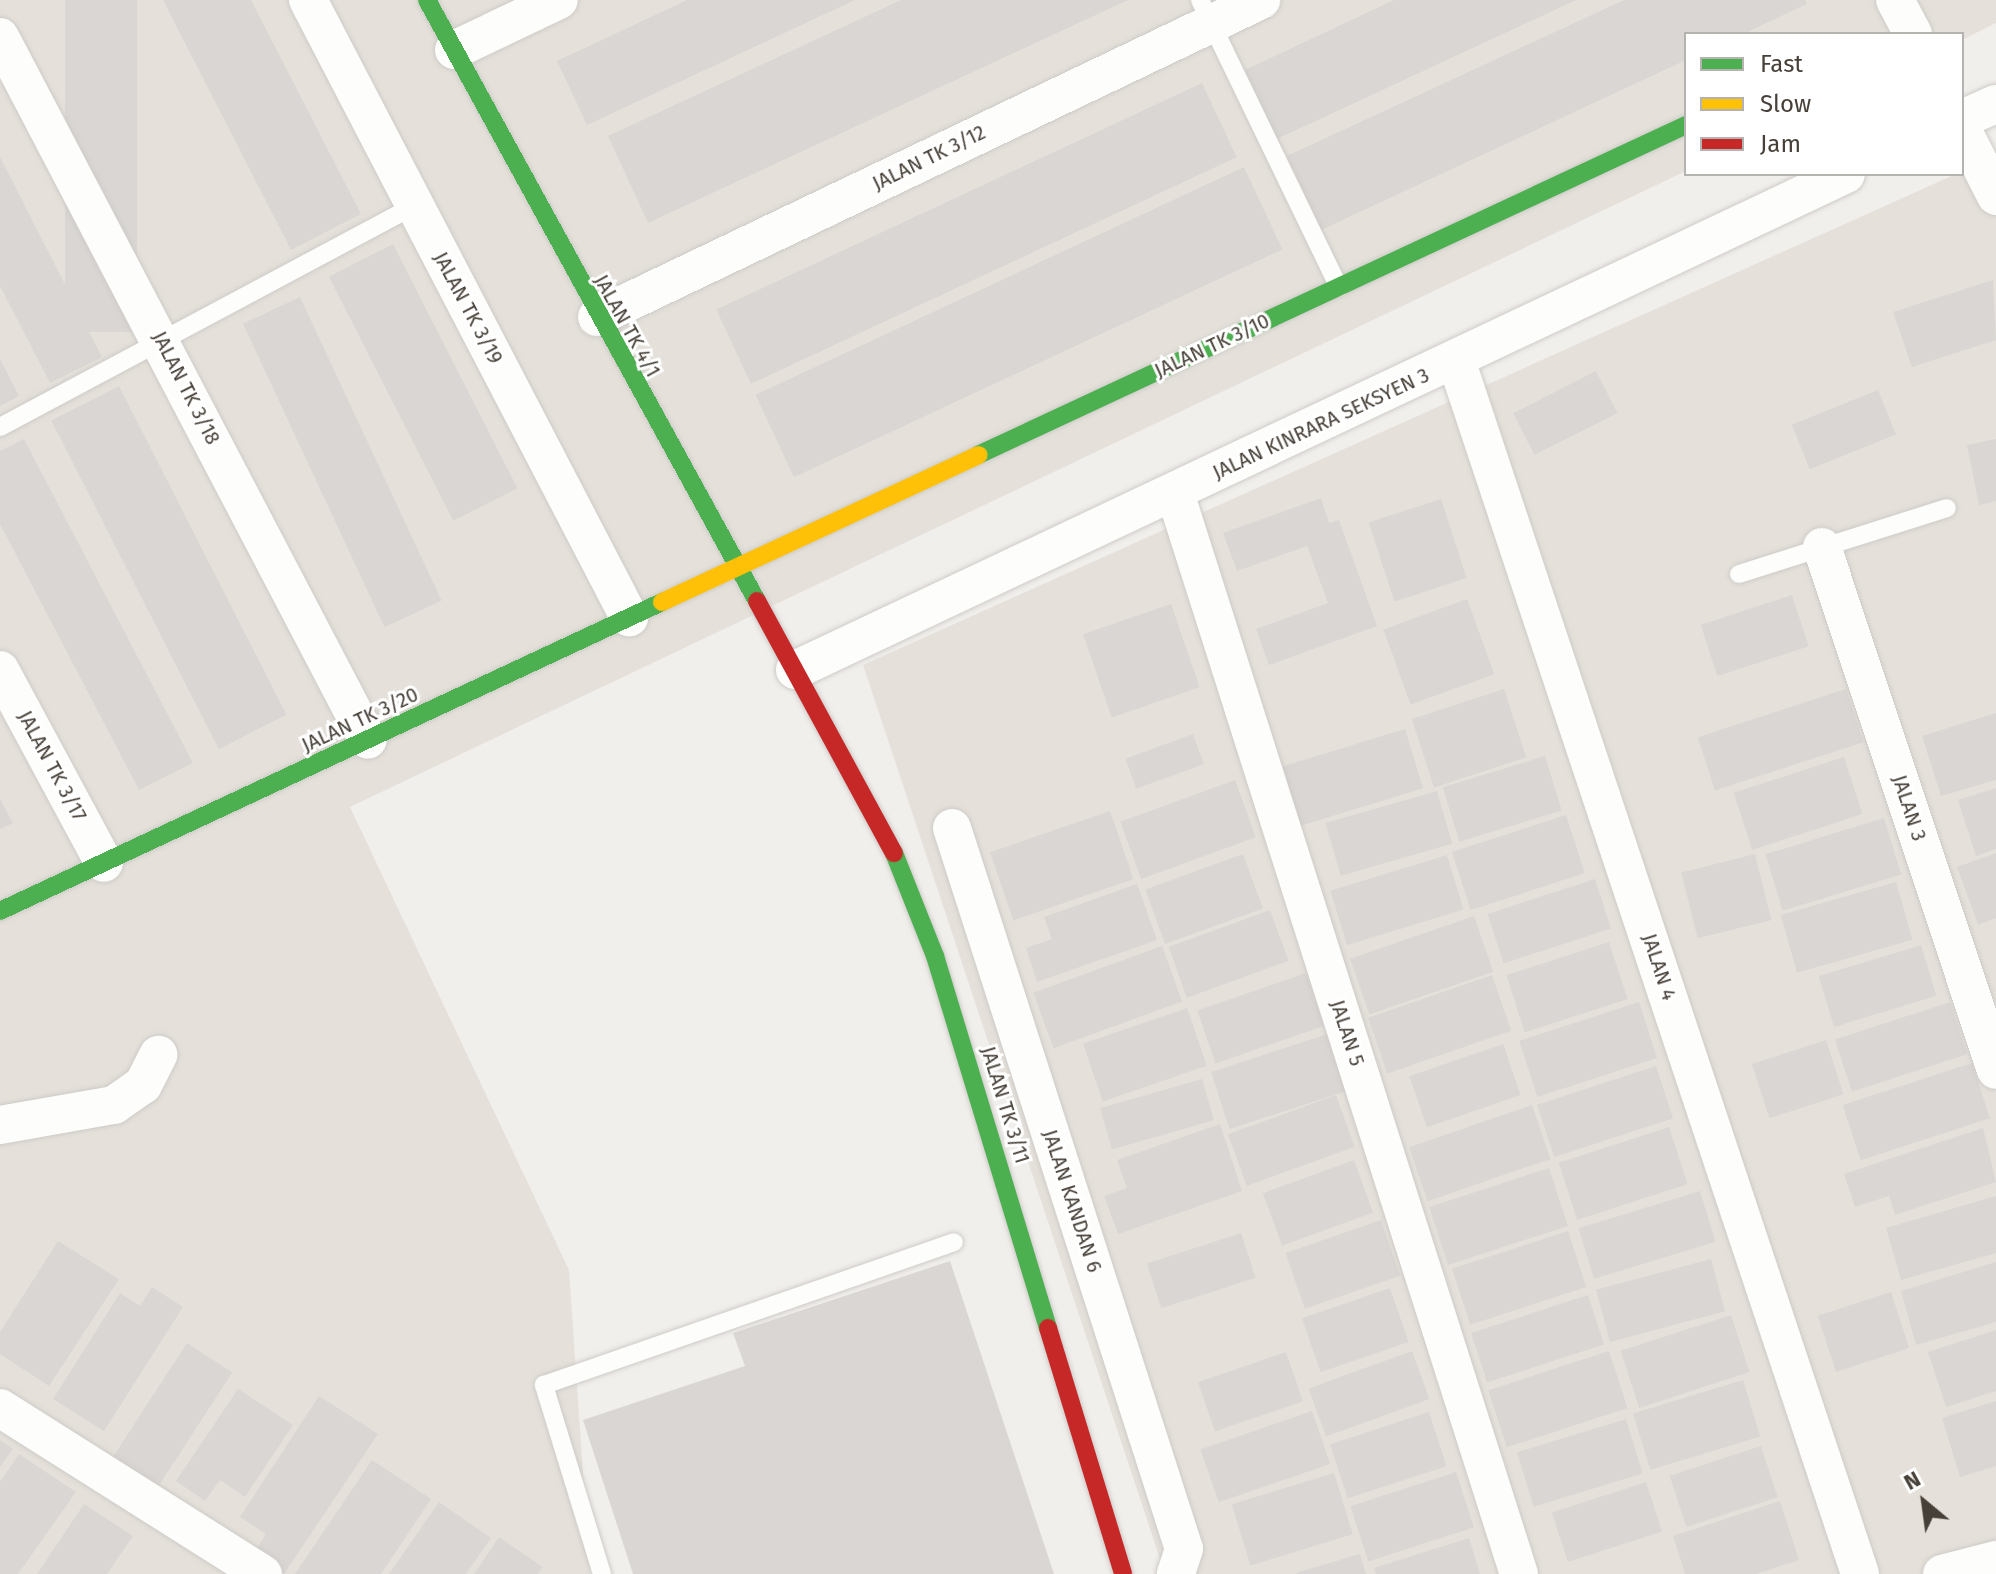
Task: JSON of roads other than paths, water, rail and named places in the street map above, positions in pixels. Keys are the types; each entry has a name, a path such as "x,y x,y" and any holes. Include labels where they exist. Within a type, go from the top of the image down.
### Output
{"street":[{"name":"JALAN TK 3/19","path":"308,0 629,617"},
{"name":"JALAN TK 4/1","path":"427,0 597,317 795,670"},
{"path":"454,50 559,0"},
{"name":"JALAN TK 3/12","path":"597,317 1206,12 1261,0"},
{"name":"JALAN TK 3/18","path":"0,37 368,740"},
{"path":"1964,118 1996,104"},
{"name":"JALAN TK 3/10","path":"737,567 1684,126"},
{"path":"1964,133 1996,196"},
{"name":"JALAN KINRARA SEKSYEN 3","path":"795,670 1842,176"},
{"name":"JALAN 4","path":"1456,360 1860,1574"},
{"name":"JALAN 5","path":"1175,493 1519,1574"},
{"name":"JALAN 3","path":"1822,547 1996,1070"},
{"name":"JALAN TK 3/20","path":"0,911 737,567"},
{"name":"JALAN TK 3/17","path":"0,670 104,863"},
{"name":"JALAN TK 3/11","path":"795,670 892,848 935,956 1123,1574"},
{"name":"JALAN KANDAN 6","path":"952,828 1184,1549 1176,1574"},
{"path":"0,1125 114,1105 143,1085 158,1055"},
{"path":"0,1408 263,1574"},
{"path":"1942,1574 1996,1560"}],"lane":[{"path":"1206,12 1339,287"},
{"path":"0,427 415,205"},
{"path":"1739,574 1947,508"},
{"path":"602,1574 544,1385 954,1242"}]}
